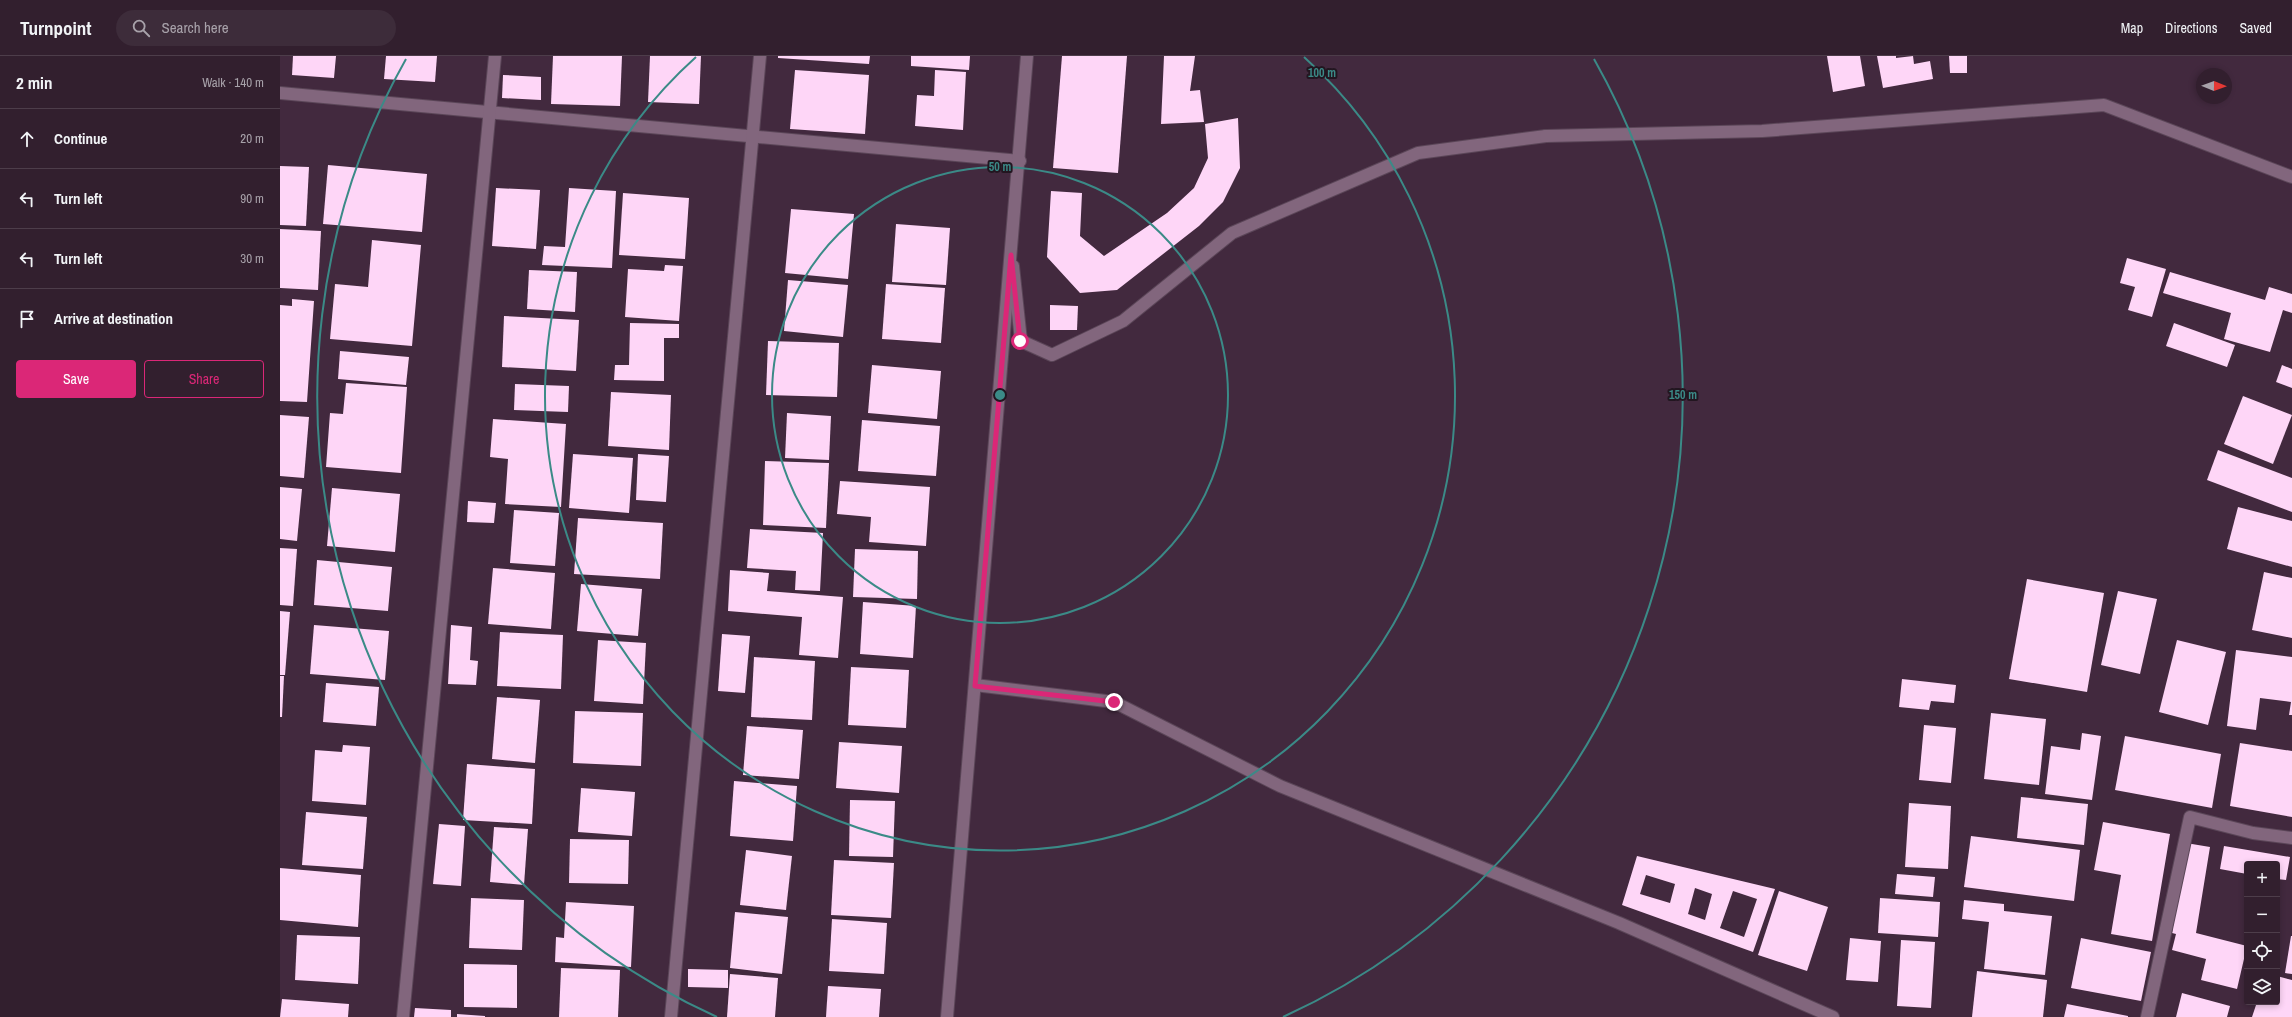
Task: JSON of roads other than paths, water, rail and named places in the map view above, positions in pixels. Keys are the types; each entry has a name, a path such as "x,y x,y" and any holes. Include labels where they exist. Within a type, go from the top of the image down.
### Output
{"street":[{"path":"403,1017 496,56"},
{"path":"671,1017 760,56"},
{"path":"947,1017 1020,161 1027,56"},
{"path":"280,94 1020,161"},
{"path":"1011,255 1020,341 1052,355 1123,321 1232,233 1418,153 1546,136 1762,131 2104,105 2292,177"},
{"path":"975,686 1114,702 1280,786 1619,923 1833,1017"},
{"path":"2147,1017 2190,817 2253,833 2292,838"}]}
